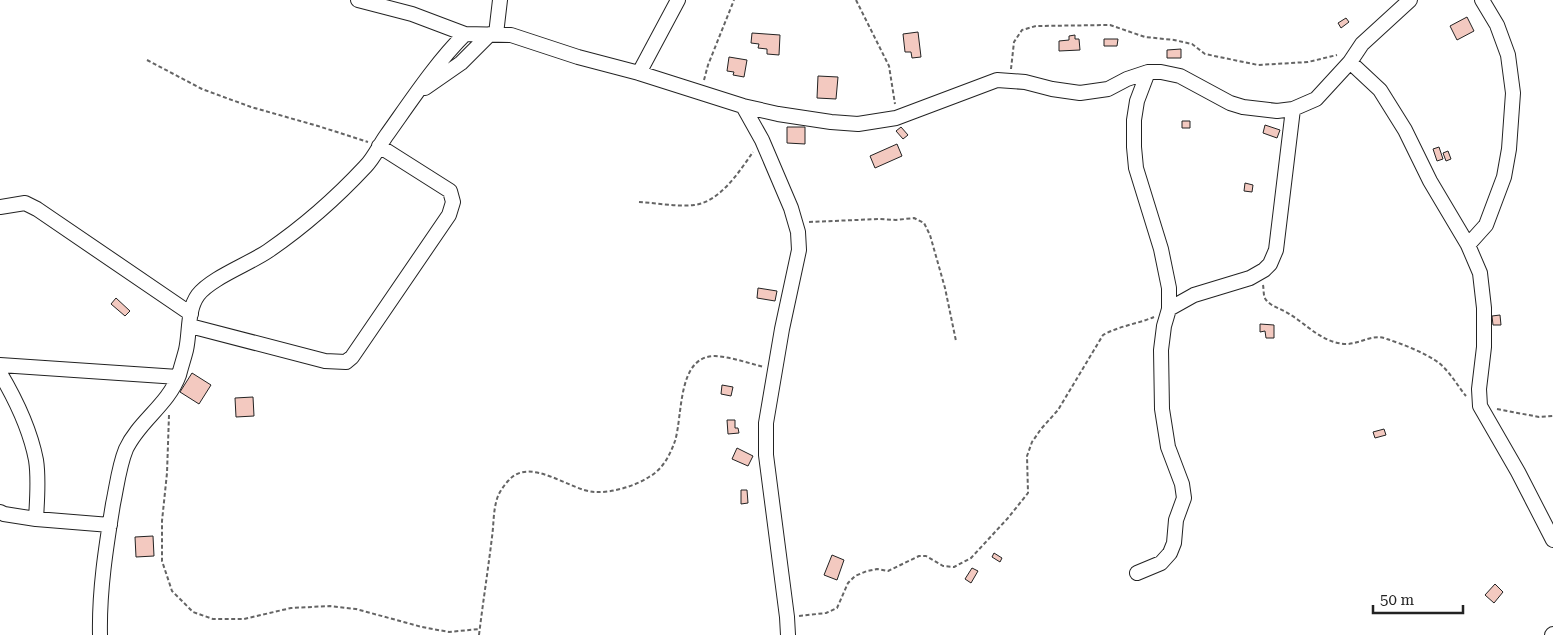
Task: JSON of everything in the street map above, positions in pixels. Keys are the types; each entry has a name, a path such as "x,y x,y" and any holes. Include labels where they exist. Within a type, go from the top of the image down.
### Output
{"street":[{"path":"358,0 412,14 465,34 511,35 578,57 744,106 778,114 858,124 896,118 997,80 1009,80 1080,93 1108,89 1127,79 1148,72 1161,72 1180,76 1230,103 1243,107 1277,111 1293,109 1316,99 1350,62 1362,44 1410,0"},
{"path":"418,94 461,63 493,34 500,0"},
{"path":"639,74 678,0"},
{"path":"1468,245 1486,225 1504,177 1509,149 1513,93 1508,56 1497,25 1482,0"},
{"path":"100,635 102,578 119,470 127,448 149,417 169,395 178,377 198,296 210,284 268,251 307,220 368,165 379,146 418,94 440,60 465,34"},
{"path":"1350,62 1380,90 1405,130 1430,182 1468,245 1480,273 1484,308 1484,347 1479,389 1480,406 1518,472 1553,540"},
{"path":"1137,573 1161,563 1170,553 1174,544 1176,520 1184,498 1182,484 1168,447 1162,409 1161,344 1170,299 1166,270 1136,168 1134,147 1134,120 1148,72"},
{"path":"744,106 762,140 791,208 798,232 799,250 766,423 766,455 788,635"},
{"path":"1169,309 1194,295 1250,278 1270,264 1276,250 1293,109"},
{"path":"0,208 25,203 37,209 191,320 325,361 346,362 352,357 448,215 453,202 450,191 379,146"},
{"path":"0,365 178,377"},
{"path":"0,373 12,394 29,432 36,461 36,519"},
{"path":"0,512 36,519 110,525"}],"path":[{"path":"700,92 708,65 734,0"},
{"path":"856,0 888,66 894,92 896,118"},
{"path":"1009,80 1014,42 1022,30 1036,26 1110,25 1145,36 1192,44 1205,54 1258,65 1308,62 1337,56"},
{"path":"147,60 202,89 251,107 379,146"},
{"path":"639,202 692,206 703,203 720,194 762,140"},
{"path":"794,221 815,223 914,218 924,223 930,235 945,288 956,341"},
{"path":"1264,270 1264,296 1267,301 1296,318 1327,340 1345,344 1356,343 1375,336 1385,338 1438,362 1469,400 1480,406 1538,417 1553,416"},
{"path":"787,617 826,613 837,608 848,583 855,576 867,571 877,569 888,572 919,556 926,556 944,566 954,567 972,558 1021,504 1028,493 1027,456 1032,442 1058,410 1103,335 1112,330 1140,323 1169,309"},
{"path":"479,635 494,516 498,496 509,479 518,474 530,472 546,474 593,492 612,490 640,481 649,477 666,462 675,440 686,382 693,366 701,359 714,356 776,370"},
{"path":"169,395 169,432 162,521 162,561 172,591 193,612 214,619 244,619 291,608 330,606 356,609 422,627 449,632 480,628"}],"building":[{"path":"1467,17 1474,31 1457,40 1450,26"},
{"path":"1346,18 1349,22 1341,28 1338,23"},
{"path":"918,32 921,57 912,58 911,52 905,52 903,34"},
{"path":"752,33 780,35 779,55 767,54 767,49 758,48 759,44 751,43"},
{"path":"1075,35 1075,39 1079,39 1080,50 1059,51 1059,41 1069,40 1069,36"},
{"path":"1104,39 1118,39 1117,46 1104,46"},
{"path":"1181,49 1181,58 1167,58 1167,50"},
{"path":"729,57 747,60 744,77 733,75 734,72 727,71"},
{"path":"818,76 838,77 836,99 817,98"},
{"path":"1182,121 1190,121 1190,128 1182,128"},
{"path":"1265,125 1280,130 1277,138 1263,133"},
{"path":"787,127 805,127 805,144 787,143"},
{"path":"901,127 908,135 903,139 896,131"},
{"path":"897,144 902,156 875,168 870,156"},
{"path":"1439,147 1443,159 1437,161 1433,149"},
{"path":"1448,151 1451,159 1446,161 1443,153"},
{"path":"1245,183 1253,185 1252,192 1244,191"},
{"path":"758,288 777,291 775,301 757,298"},
{"path":"116,298 130,311 125,316 111,304"},
{"path":"1500,315 1501,325 1493,325 1492,316"},
{"path":"1260,324 1274,325 1274,338 1266,338 1265,331 1260,332"},
{"path":"192,373 211,385 199,404 180,392"},
{"path":"722,385 733,387 731,396 721,394"},
{"path":"253,397 254,416 236,417 235,398"},
{"path":"727,420 735,420 735,428 738,428 739,433 728,434"},
{"path":"1384,429 1386,435 1375,438 1373,432"},
{"path":"737,448 753,456 748,466 732,459"},
{"path":"741,490 747,490 748,503 741,504"},
{"path":"153,536 154,556 136,557 135,537"},
{"path":"994,553 1002,558 1000,562 992,557"},
{"path":"832,555 844,560 837,580 824,575"},
{"path":"972,568 978,571 971,583 965,579"},
{"path":"1495,584 1503,592 1494,603 1485,595"}]}
